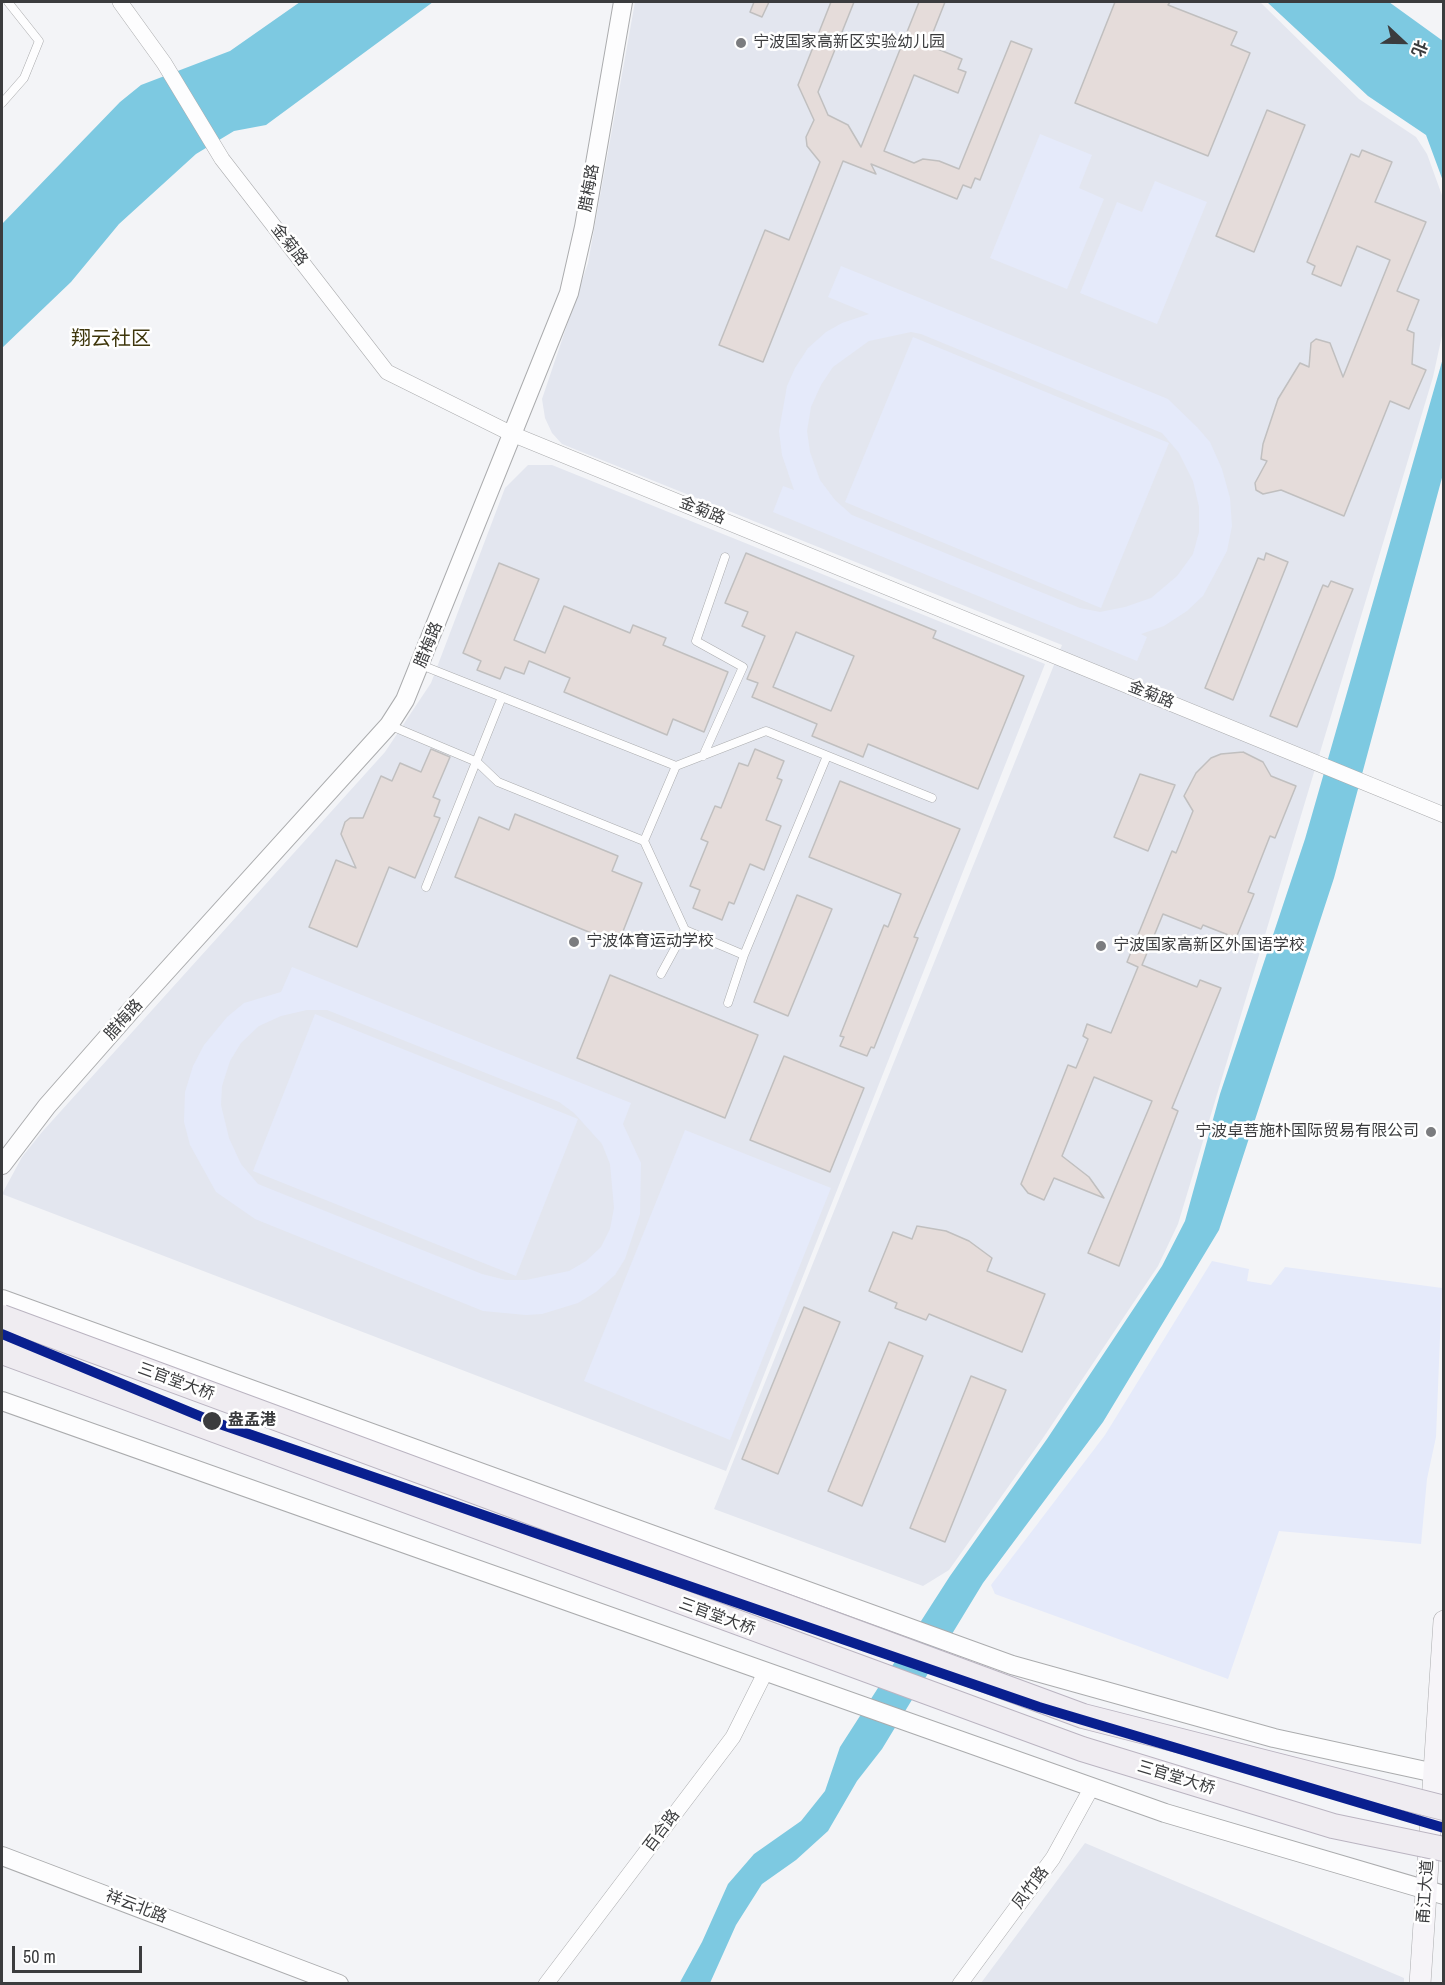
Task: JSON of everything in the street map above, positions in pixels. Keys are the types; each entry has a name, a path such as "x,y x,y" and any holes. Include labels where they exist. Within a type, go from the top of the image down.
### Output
{"main road":[{"name":"三官堂大桥","path":"2,1317 1083,1716 1443,1808"},
{"name":"三官堂大桥","path":"2,1352 1082,1749 1332,1826 1443,1849"},
{"name":"甬江大道","path":"1420,1983 1435,1893 1443,1621"}],"street":[{"name":"金菊路","path":"120,2 164,63 222,159 387,372 512,434 1443,815"},
{"name":"腊梅路","path":"2,1165 47,1106 389,725 405,700 569,293 584,227 623,2"},
{"path":"2,1299 1012,1665 1239,1729 1439,1774"},
{"path":"2,1401 1165,1813 1435,1893"},
{"name":"百合路","path":"546,1983 733,1737 766,1671"},
{"name":"凤竹路","path":"960,1983 1053,1858 1092,1787"},
{"name":"祥云北路","path":"2,1856 339,1983"}],"lane":[{"path":"2,103 24,78 39,41 8,2"},
{"path":"703,756 742,667 696,641 725,556"},
{"path":"421,665 676,766 766,731 932,798"},
{"path":"426,887 502,697"},
{"path":"389,725 477,762 498,782 644,841 685,930 744,955"},
{"path":"728,1003 744,955 827,756"},
{"path":"644,841 676,766"},
{"path":"660,974 685,930"}],"shaded area":[{"name":"宁波国家高新区外国语学校","path":"635,2 1260,2 1359,99 1416,137 1427,154 1443,198 1443,331 1433,377 1178,1224 1158,1266 1043,1438 949,1570 923,1586 714,1509 1062,645 562,444 552,433 545,418 542,399 588,263"},
{"path":"1040,134 1092,155 1079,188 1104,199 1067,289 990,258"},
{"path":"1155,181 1207,202 1157,324 1080,293 1117,202 1142,212"},
{"path":"841,266 1168,399 1210,442 1222,469 1230,498 1232,526 1227,551 1203,596 1187,611 1164,626 1141,634 1147,637 1137,661 773,512 783,486 794,490 782,455 779,431 787,386 795,368 808,348 826,332 842,323 869,314 828,297","holes":["911,332 921,334 1162,433 1179,453 1193,481 1199,507 1199,532 1193,554 1177,576 1151,598 1125,607 1100,612 1080,608 852,515 835,500 820,480 810,452 807,431 811,407 821,385 833,367 869,341"]},
{"path":"913,337 1169,443 1101,608 845,502"},
{"name":"宁波体育运动学校","path":"528,465 552,465 1045,664 726,1471 2,1194 22,1157 42,1132 385,752 431,683 505,488"},
{"path":"292,967 631,1103 623,1124 641,1163 640,1214 625,1259 615,1275 596,1292 578,1303 542,1314 526,1315 483,1311 255,1219 216,1192 190,1145 184,1122 185,1092 193,1066 204,1045 227,1017 244,1003 281,992","holes":["307,1010 327,1010 559,1102 574,1113 602,1144 610,1164 614,1208 610,1229 601,1247 586,1261 569,1271 526,1280 506,1280 482,1274 258,1184 241,1164 229,1138 221,1105 222,1086 230,1061 241,1043 259,1026 281,1016"]},
{"path":"315,1014 578,1119 516,1276 253,1171"},
{"path":"685,1130 831,1188 730,1440 584,1381"},
{"path":"1212,1261 1249,1269 1247,1281 1271,1285 1285,1267 1442,1288 1436,1437 1427,1479 1421,1544 1279,1531 1228,1679 995,1594 991,1585 1105,1435"},
{"path":"1085,1843 1404,1978 1404,1983 981,1983"}],"water":[{"path":"300,2 433,2 266,125 234,131 196,154 119,224 71,282 2,348 2,224 120,102 141,85 230,51"},
{"path":"1267,2 1389,2 1443,41 1443,181 1426,135 1368,96"},
{"path":"1443,358 1443,474 1334,878 1219,1230 1103,1422 983,1583 882,1749 857,1781 828,1831 796,1860 762,1884 736,1925 710,1983 679,1984 702,1942 728,1884 754,1854 801,1821 825,1791 840,1747 950,1576 1047,1439 1162,1266 1185,1221 1220,1094 1305,839"}],"building":[{"path":"754,2 769,2 762,17 750,12"},
{"path":"831,2 854,2 818,92 828,115 848,125 861,147 919,2 945,2 928,45 962,59 958,69 966,72 958,93 914,75 884,151 914,163 923,159 939,161 959,169 1011,41 1032,49 980,180 975,178 971,188 963,185 957,199 871,164 876,174 843,161 763,362 719,345 765,230 789,240 820,162 807,146 806,137 814,120 798,85"},
{"path":"1115,2 1170,2 1168,5 1237,32 1231,45 1250,53 1208,156 1075,103"},
{"path":"1267,110 1305,125 1254,252 1216,236"},
{"path":"1362,150 1392,162 1375,202 1426,222 1397,291 1419,300 1407,330 1414,333 1412,364 1426,370 1409,409 1390,401 1344,516 1281,490 1263,494 1256,490 1255,483 1267,461 1261,459 1263,444 1278,399 1300,363 1309,367 1311,343 1316,339 1330,343 1343,377 1390,260 1357,246 1341,286 1312,274 1315,266 1307,262 1351,154 1359,157"},
{"path":"746,553 936,631 933,638 1024,676 978,789 868,744 863,757 812,736 817,724 752,697 758,683 747,679 765,636 742,626 748,612 725,603","holes":["796,632 854,656 831,711 773,687"]},
{"path":"1266,553 1288,562 1233,700 1205,688 1258,558 1264,560"},
{"path":"499,563 539,579 514,640 545,653 564,606 630,633 633,625 666,638 663,645 728,672 704,732 673,719 667,735 564,692 570,678 529,661 524,674 505,667 500,679 477,670 481,661 463,653"},
{"path":"1331,581 1353,589 1297,727 1270,716 1323,585 1328,587"},
{"path":"431,749 450,757 433,797 440,800 434,816 440,818 415,878 389,867 357,947 309,927 336,860 356,868 341,834 345,822 350,818 363,818 381,776 392,781 400,763 421,772"},
{"path":"755,749 784,761 777,778 782,780 766,820 781,826 764,870 750,864 734,904 729,902 722,920 693,908 700,890 690,886 708,842 701,839 715,806 721,808 739,763 748,766"},
{"path":"1243,752 1263,762 1271,776 1296,786 1275,838 1270,836 1248,892 1254,894 1236,938 1203,925 1201,929 1163,914 1142,965 1197,987 1200,980 1221,988 1172,1108 1178,1111 1119,1266 1088,1253 1152,1101 1094,1077 1062,1156 1089,1177 1104,1198 1054,1178 1044,1200 1028,1193 1021,1184 1068,1065 1076,1068 1088,1039 1083,1036 1087,1024 1111,1033 1138,967 1127,962 1172,851 1176,853 1193,811 1184,796 1196,773 1211,758 1221,754"},
{"path":"1140,774 1175,785 1148,851 1114,837"},
{"path":"840,781 960,829 914,937 918,938 874,1048 871,1047 867,1056 840,1046 844,1037 840,1036 884,925 888,927 901,894 809,857"},
{"path":"515,814 618,856 612,871 642,883 618,944 455,877 479,817 509,830"},
{"path":"797,895 832,909 788,1016 754,1002"},
{"path":"610,975 758,1035 725,1118 577,1058"},
{"path":"784,1056 864,1088 830,1172 750,1140"},
{"path":"917,1226 946,1231 969,1241 992,1258 987,1271 1045,1294 1022,1352 929,1314 926,1320 895,1308 897,1303 869,1291 893,1232 912,1239"},
{"path":"804,1307 840,1322 778,1474 742,1459"},
{"path":"889,1342 923,1356 862,1506 828,1491"},
{"path":"971,1376 1006,1390 945,1542 910,1528"}],"transit line":[{"path":"2,1334 214,1422 1039,1707 1444,1828"}],"place":[{"name":"宁波国家高新区实验幼儿园","path":"741,43"},
{"name":"宁波体育运动学校","path":"574,942"},
{"name":"宁波国家高新区外国语学校","path":"1101,946"},
{"name":"宁波卓菩施朴国际贸易有限公司","path":"1431,1132"},
{"name":"盎孟港","path":"212,1421"}],"district":[{"name":"翔云社区","path":"111,340"}]}
